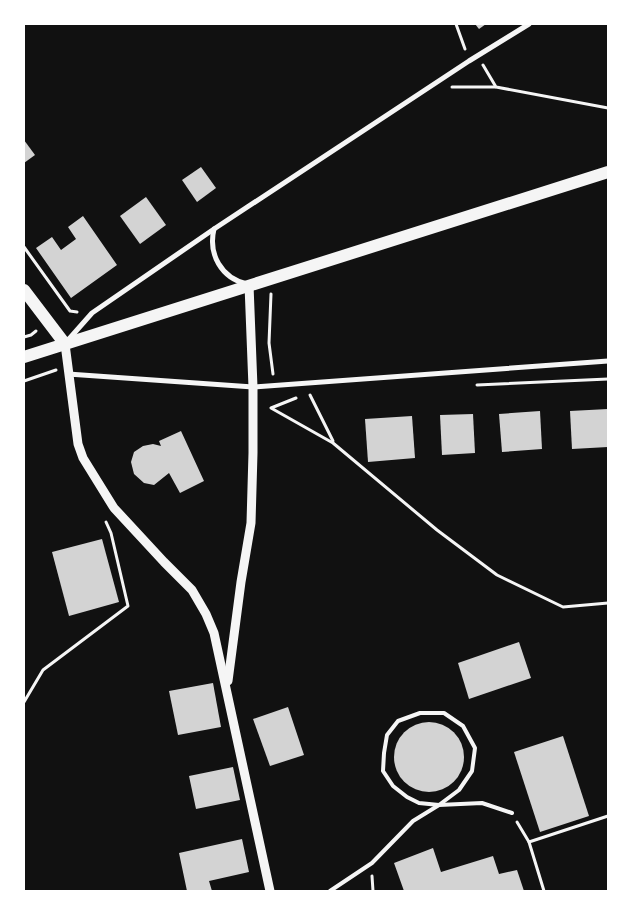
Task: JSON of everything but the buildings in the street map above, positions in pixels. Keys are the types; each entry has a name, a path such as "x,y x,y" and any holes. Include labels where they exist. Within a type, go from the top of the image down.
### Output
{"main road":[{"path":"24,357 608,172"},
{"path":"24,290 65,344"}],"street":[{"path":"270,891 214,633 206,614 192,590 114,508 83,458 78,444 65,344 92,313 214,229 469,61 529,24"},
{"path":"214,229 214,251 219,265 229,276 249,285 253,387 251,524 227,686"},
{"path":"68,374 253,387 608,361"}],"lane":[{"path":"330,891 372,863 413,821 439,805 459,790 472,771 475,748 462,726 444,713 420,713 398,721 387,736 382,771 393,786 407,797 419,803 439,805 482,803 512,813"}],"path":[{"path":"456,24 469,61"},
{"path":"478,56 496,87"},
{"path":"450,87 496,87 608,108"},
{"path":"24,247 70,311 92,313"},
{"path":"272,291 269,343 275,385"},
{"path":"24,381 58,370 59,378"},
{"path":"308,393 333,443"},
{"path":"301,396 271,408 333,443 437,530 497,575 563,607 608,603"},
{"path":"24,702 42,670 128,606 111,533 104,518"},
{"path":"512,813 529,842 544,891"},
{"path":"529,842 608,816"}]}
